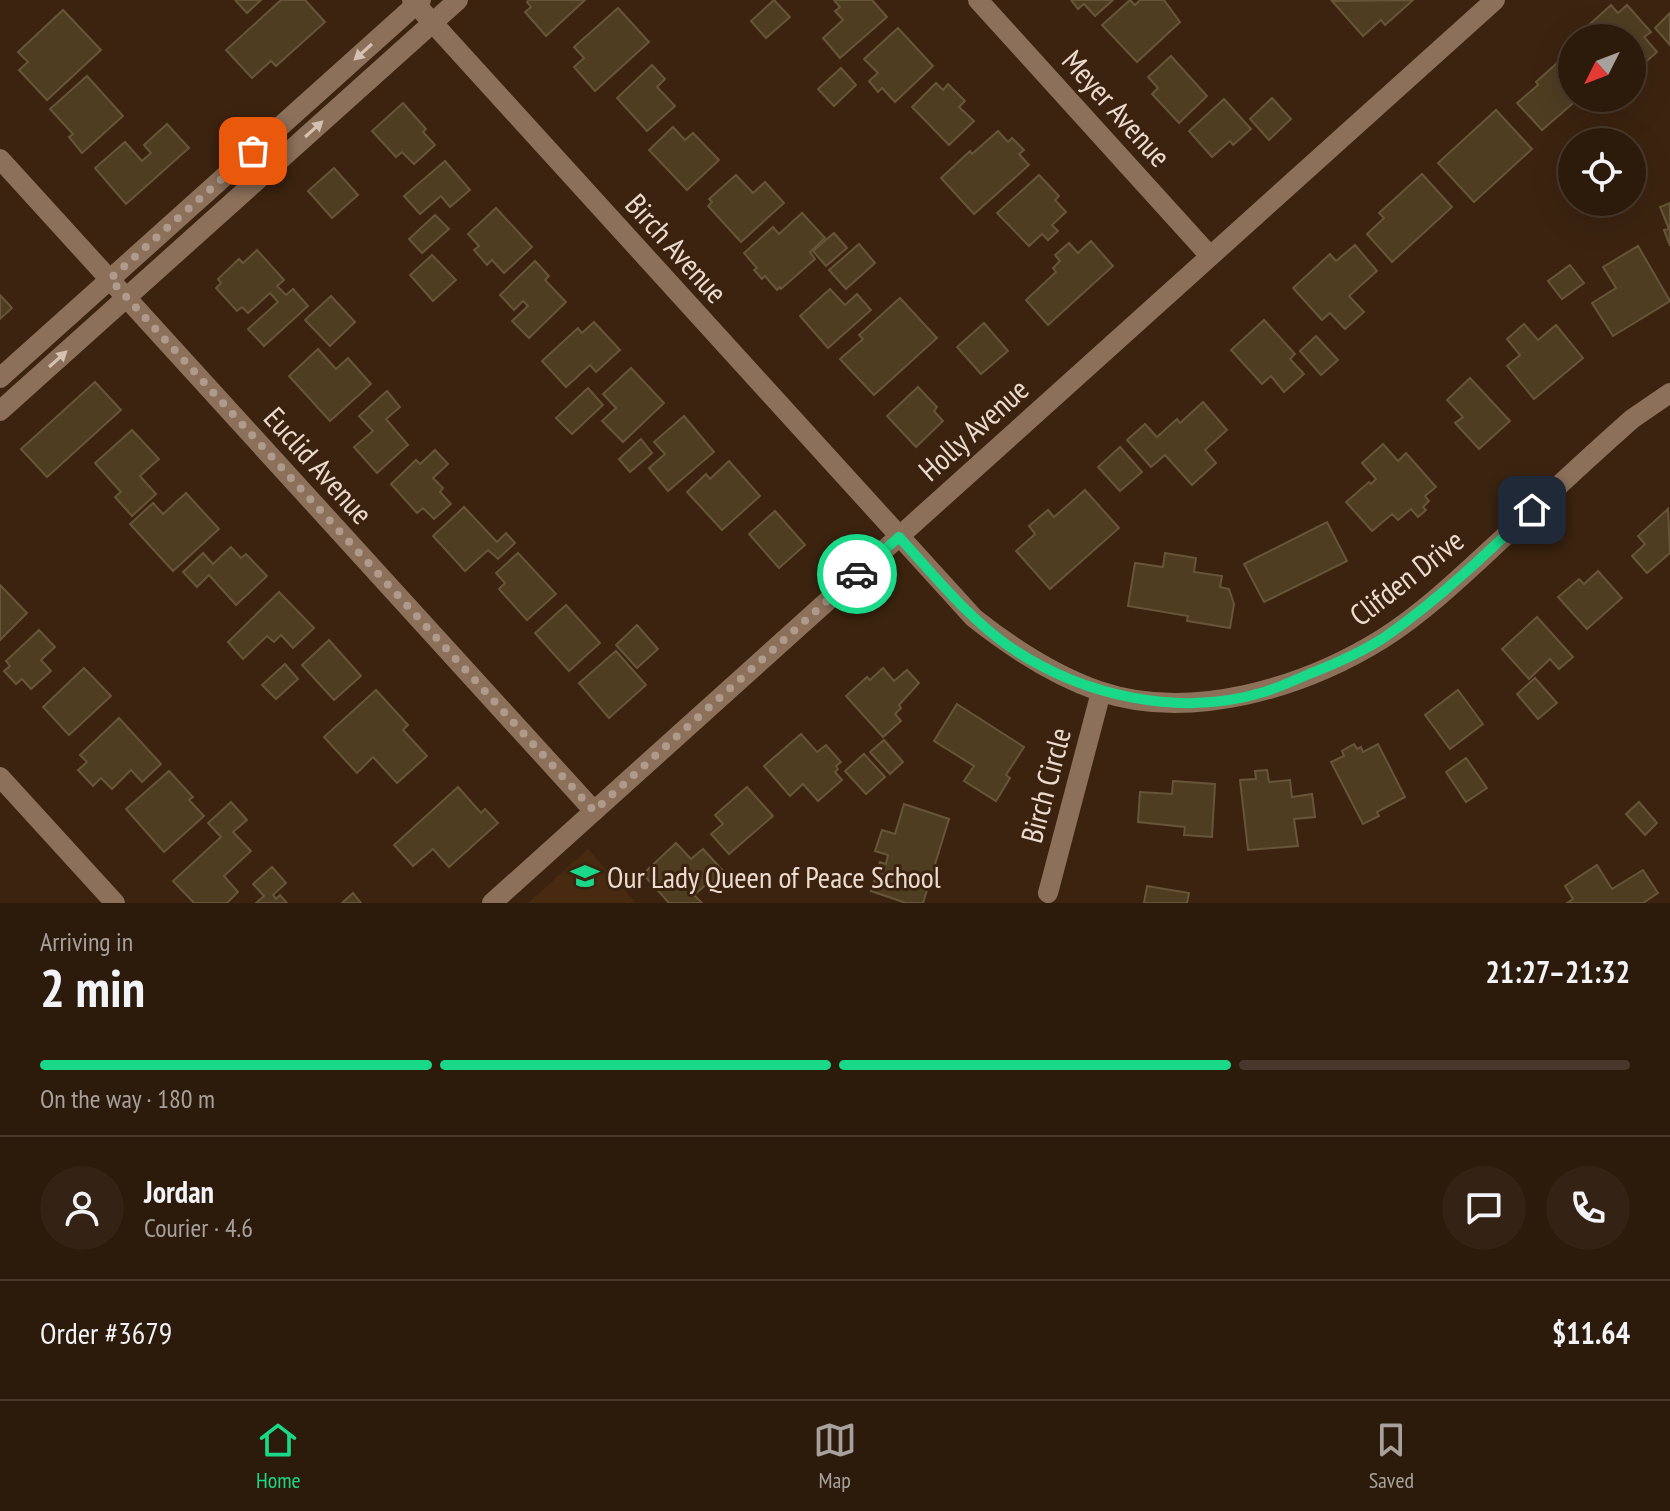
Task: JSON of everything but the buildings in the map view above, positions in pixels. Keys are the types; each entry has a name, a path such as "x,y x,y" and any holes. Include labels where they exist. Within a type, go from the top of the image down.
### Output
{"street":[{"path":"0,411 458,0"},
{"name":"Meyer Avenue","path":"978,0 1210,256"},
{"name":"Holly Avenue","path":"492,903 1495,0"},
{"path":"0,378 416,1"},
{"name":"Birch Avenue","path":"416,1 899,537"},
{"name":"Euclid Avenue","path":"0,159 594,811"},
{"name":"Clifden Drive","path":"899,537 974,618 1011,647 1058,674 1101,692 1144,700 1202,702 1263,693 1344,659 1382,639 1425,608 1632,419 1670,393"},
{"name":"Birch Circle","path":"1048,893 1101,692"},
{"path":"0,777 115,903"}],"shaded area":[{"name":"Our Lady Queen of Peace School","path":"588,849 636,903 528,903"}],"way so far":[{"path":"253,151 110,279 594,811 857,574"}],"place":[{"name":"Our Lady Queen of Peace School","path":"585,876"}],"route":[{"path":"857,574 899,537 974,618 1011,647 1058,674 1101,692 1144,700 1202,702 1263,693 1331,666 1382,639 1425,608 1532,510"}]}
